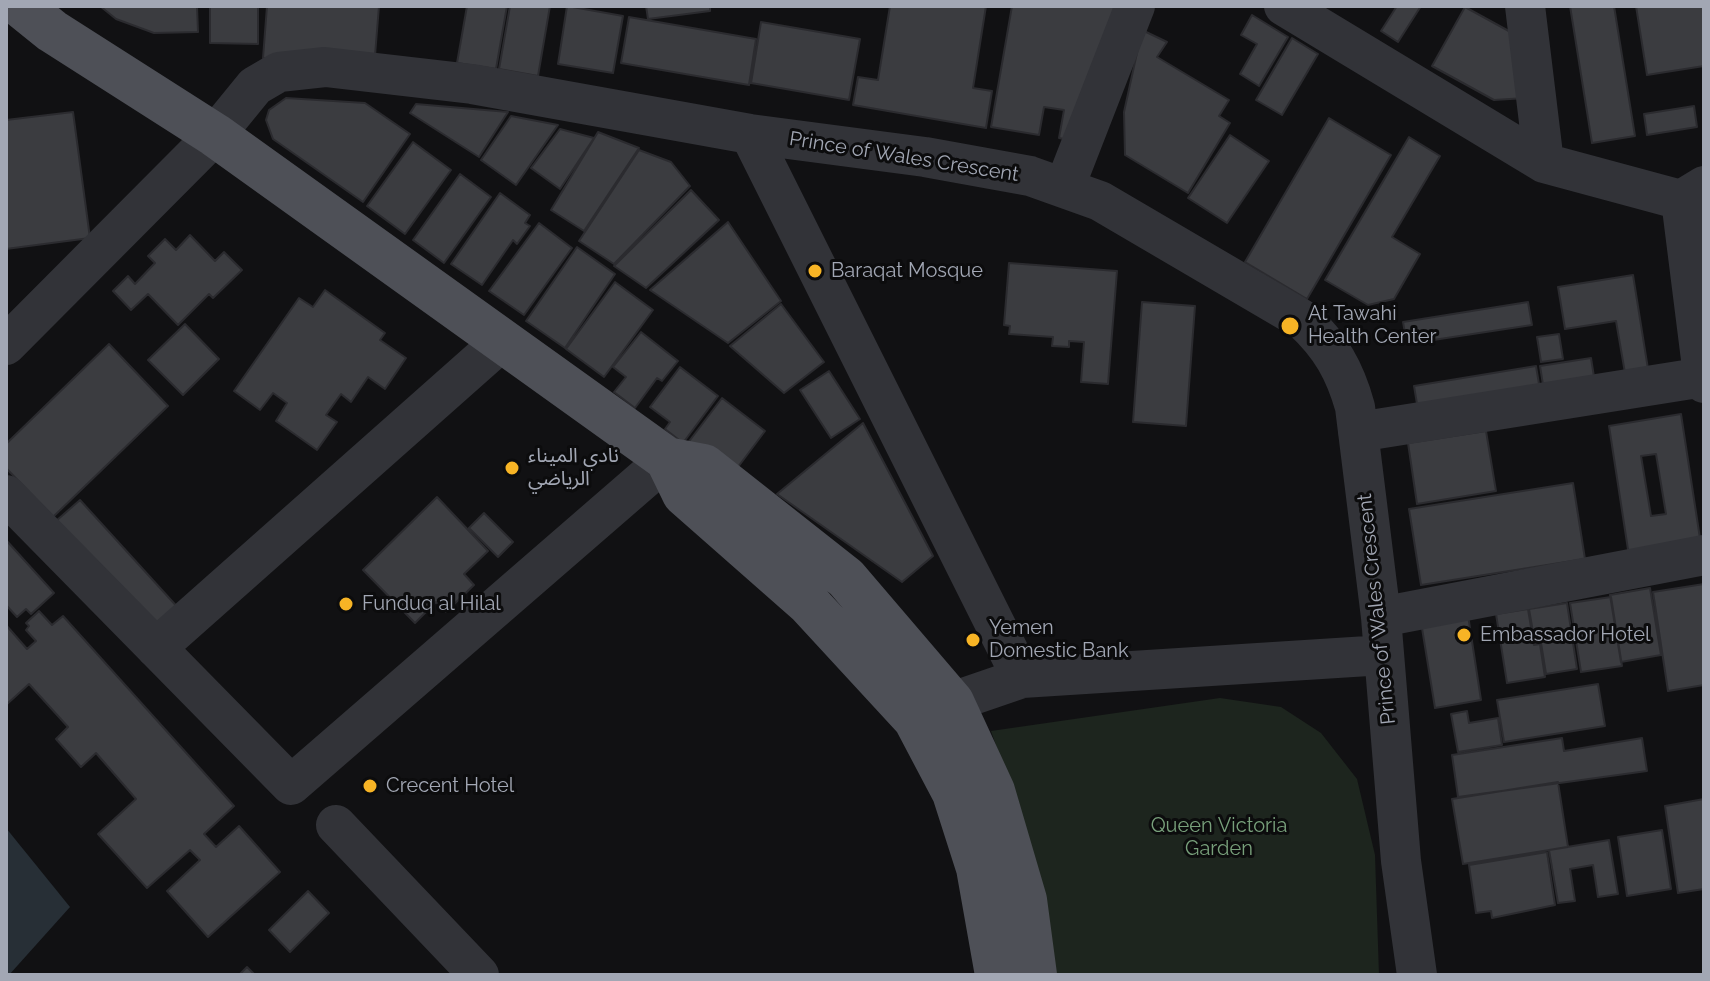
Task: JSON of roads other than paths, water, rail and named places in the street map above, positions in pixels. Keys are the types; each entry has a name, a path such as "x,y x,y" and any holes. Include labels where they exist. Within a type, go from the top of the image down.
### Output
{"main road":[{"path":"45,14 667,459 684,494 933,711 993,791 1025,900 1035,975"},
{"path":"933,711 978,868 997,975"}],"street":[{"path":"1065,186 1135,6"},
{"path":"1284,6 1544,163 1696,197 1704,383"},
{"path":"1525,6 1544,163"},
{"name":"Prince of Wales Crescent","path":"215,135 255,86 279,72 325,67 472,84 750,134 925,157 1065,186 1100,201 1303,320 1322,338 1343,370 1355,407 1383,636 1401,861 1417,975"},
{"path":"750,134 1022,678"},
{"path":"6,345 215,135"},
{"path":"156,648 501,342"},
{"path":"1358,432 1704,377"},
{"path":"6,495 291,785 667,459"},
{"path":"933,711 1022,678 1383,636 1704,555"},
{"path":"336,825 479,975"}],"place":[{"name":"Baraqat Mosque","path":"815,271"},
{"name":"At Tawahi Health Center","path":"1290,326"},
{"name":"نادي الميناء الرياضي","path":"512,468"},
{"name":"Funduq al Hilal","path":"346,604"},
{"name":"Embassador Hotel","path":"1464,635"},
{"name":"Yemen Domestic Bank","path":"973,640"},
{"name":"Crecent Hotel","path":"370,786"}],"park label":[{"name":"Queen Victoria Garden","path":"1219,838"}]}
